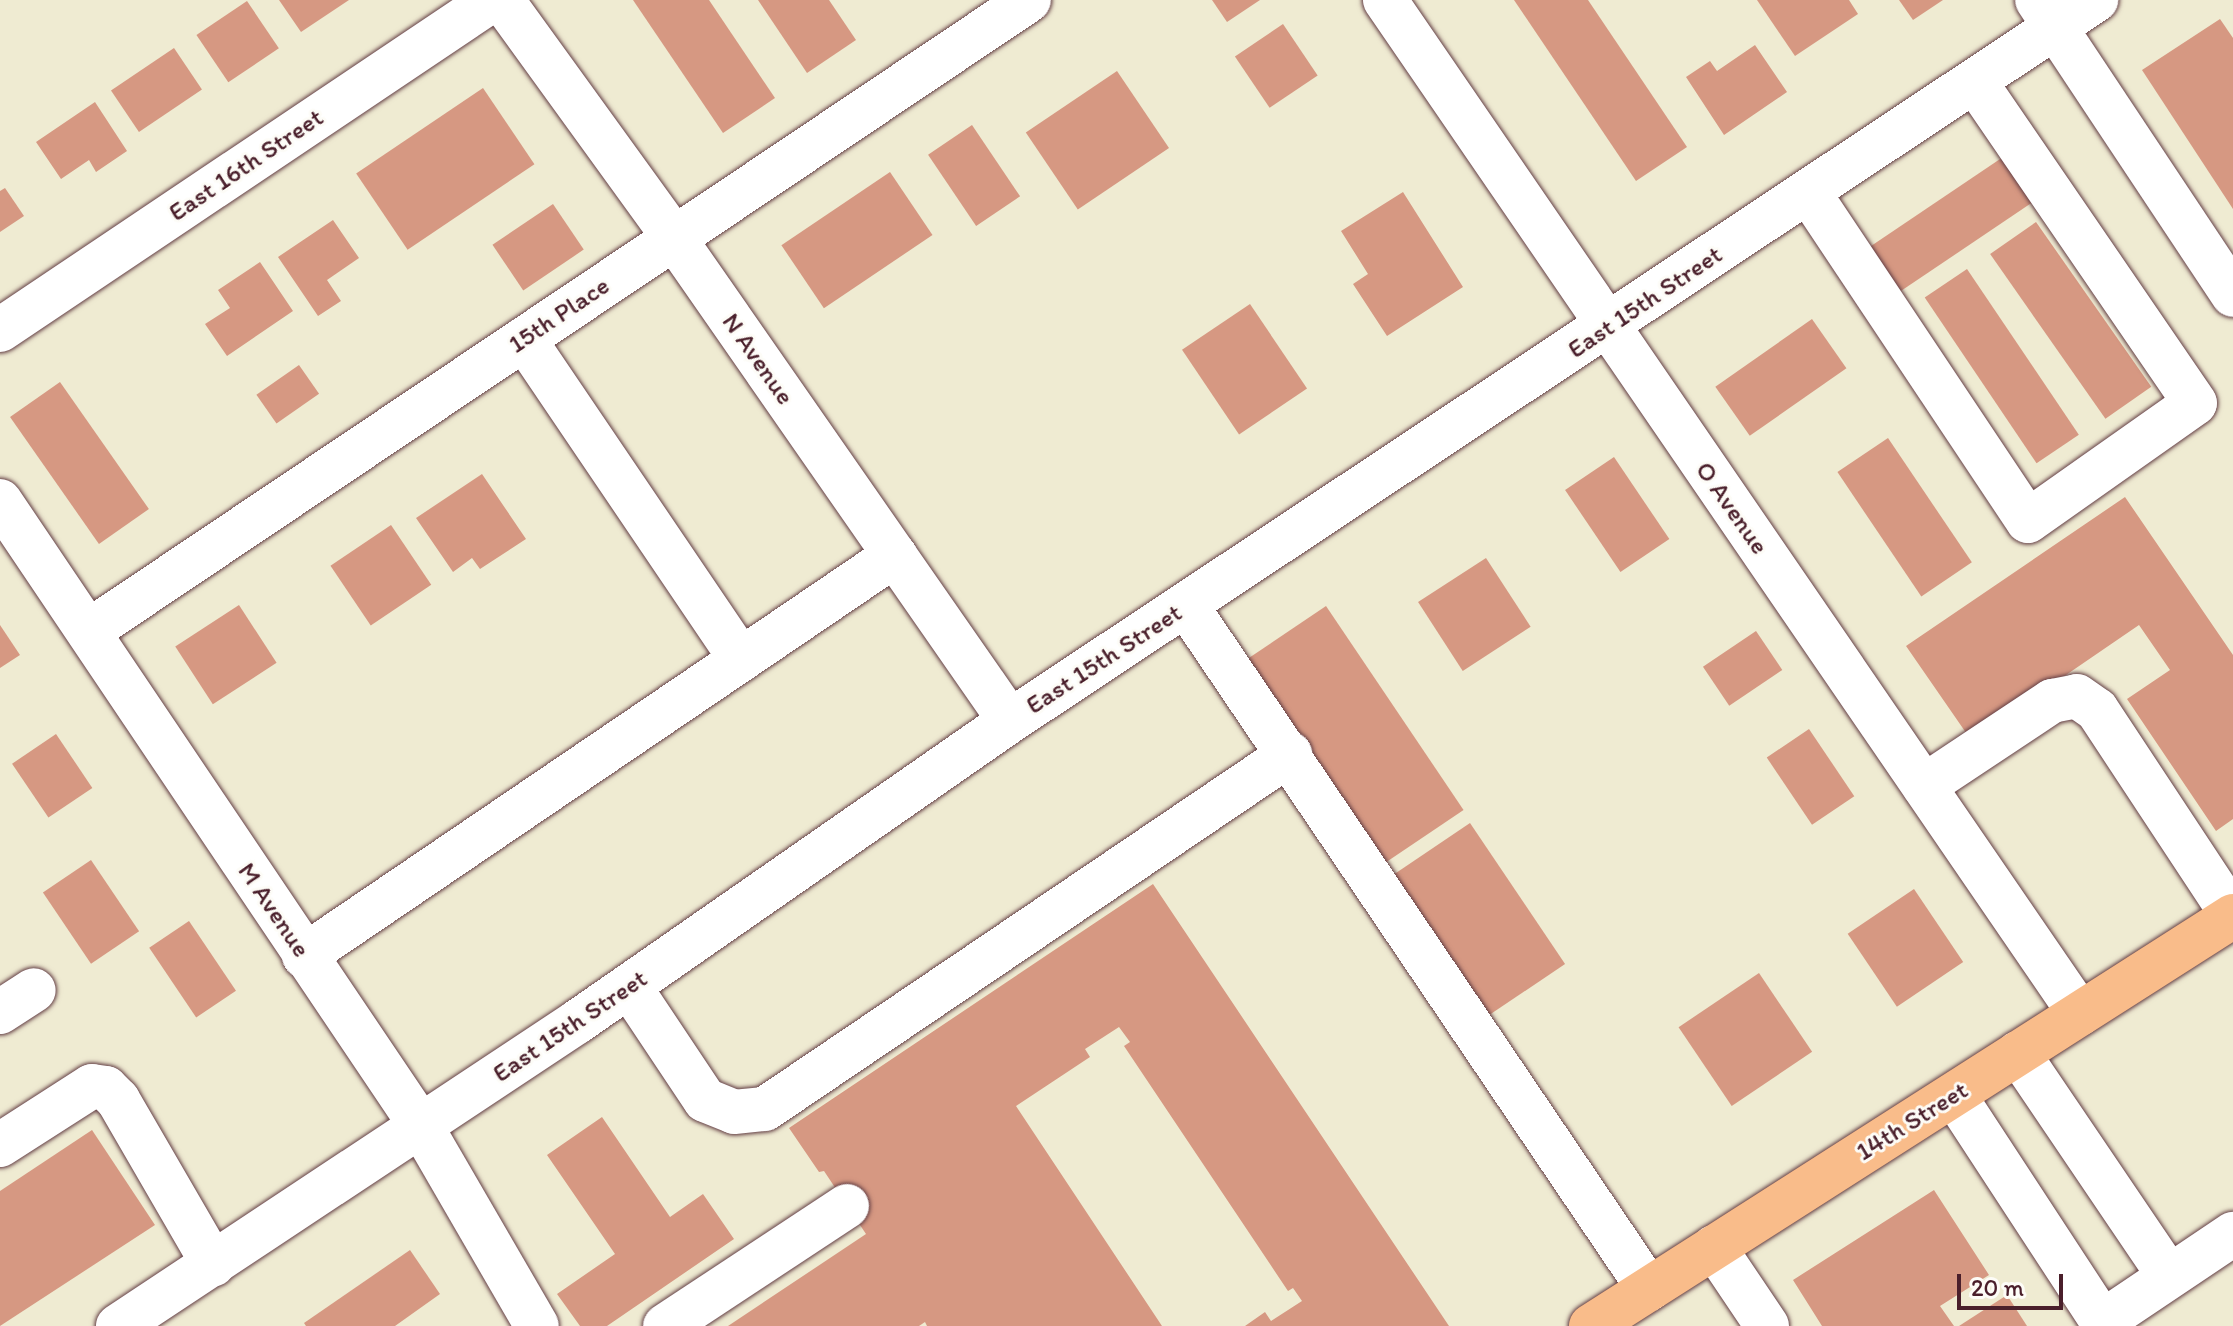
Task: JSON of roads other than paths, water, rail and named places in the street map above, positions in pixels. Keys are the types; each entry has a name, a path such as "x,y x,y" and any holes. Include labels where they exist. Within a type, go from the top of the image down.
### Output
{"main road":[{"name":"14th Street","path":"1591,1326 2233,916"}],"street":[{"name":"East 16th Street","path":"0,330 492,0"},
{"name":"N Avenue","path":"502,0 674,238 1010,721"},
{"name":"15th Place","path":"89,631 1029,0"},
{"name":"O Avenue","path":"1385,0 2080,1014"},
{"name":"East 15th Street","path":"118,1326 629,986 1010,721 1975,82 2046,14 2096,0"},
{"path":"2046,14 2233,295"},
{"path":"1809,193 2028,521 2195,403 1975,82"},
{"path":"524,339 741,659"},
{"name":"M Avenue","path":"0,501 421,1126 537,1326"},
{"path":"304,956 895,555"},
{"path":"1186,605 1290,754 1649,1289"},
{"path":"1924,786 2052,701 2077,696 2097,710 2233,916"},
{"path":"629,986 705,1100 734,1112 765,1109 1290,754"},
{"path":"2018,1053 2169,1276"},
{"path":"0,1145 92,1086 106,1088 118,1100 213,1264"},
{"path":"1954,1095 2104,1324 2233,1234"},
{"path":"665,1326 847,1206"},
{"path":"1714,1247 1767,1326"}]}
